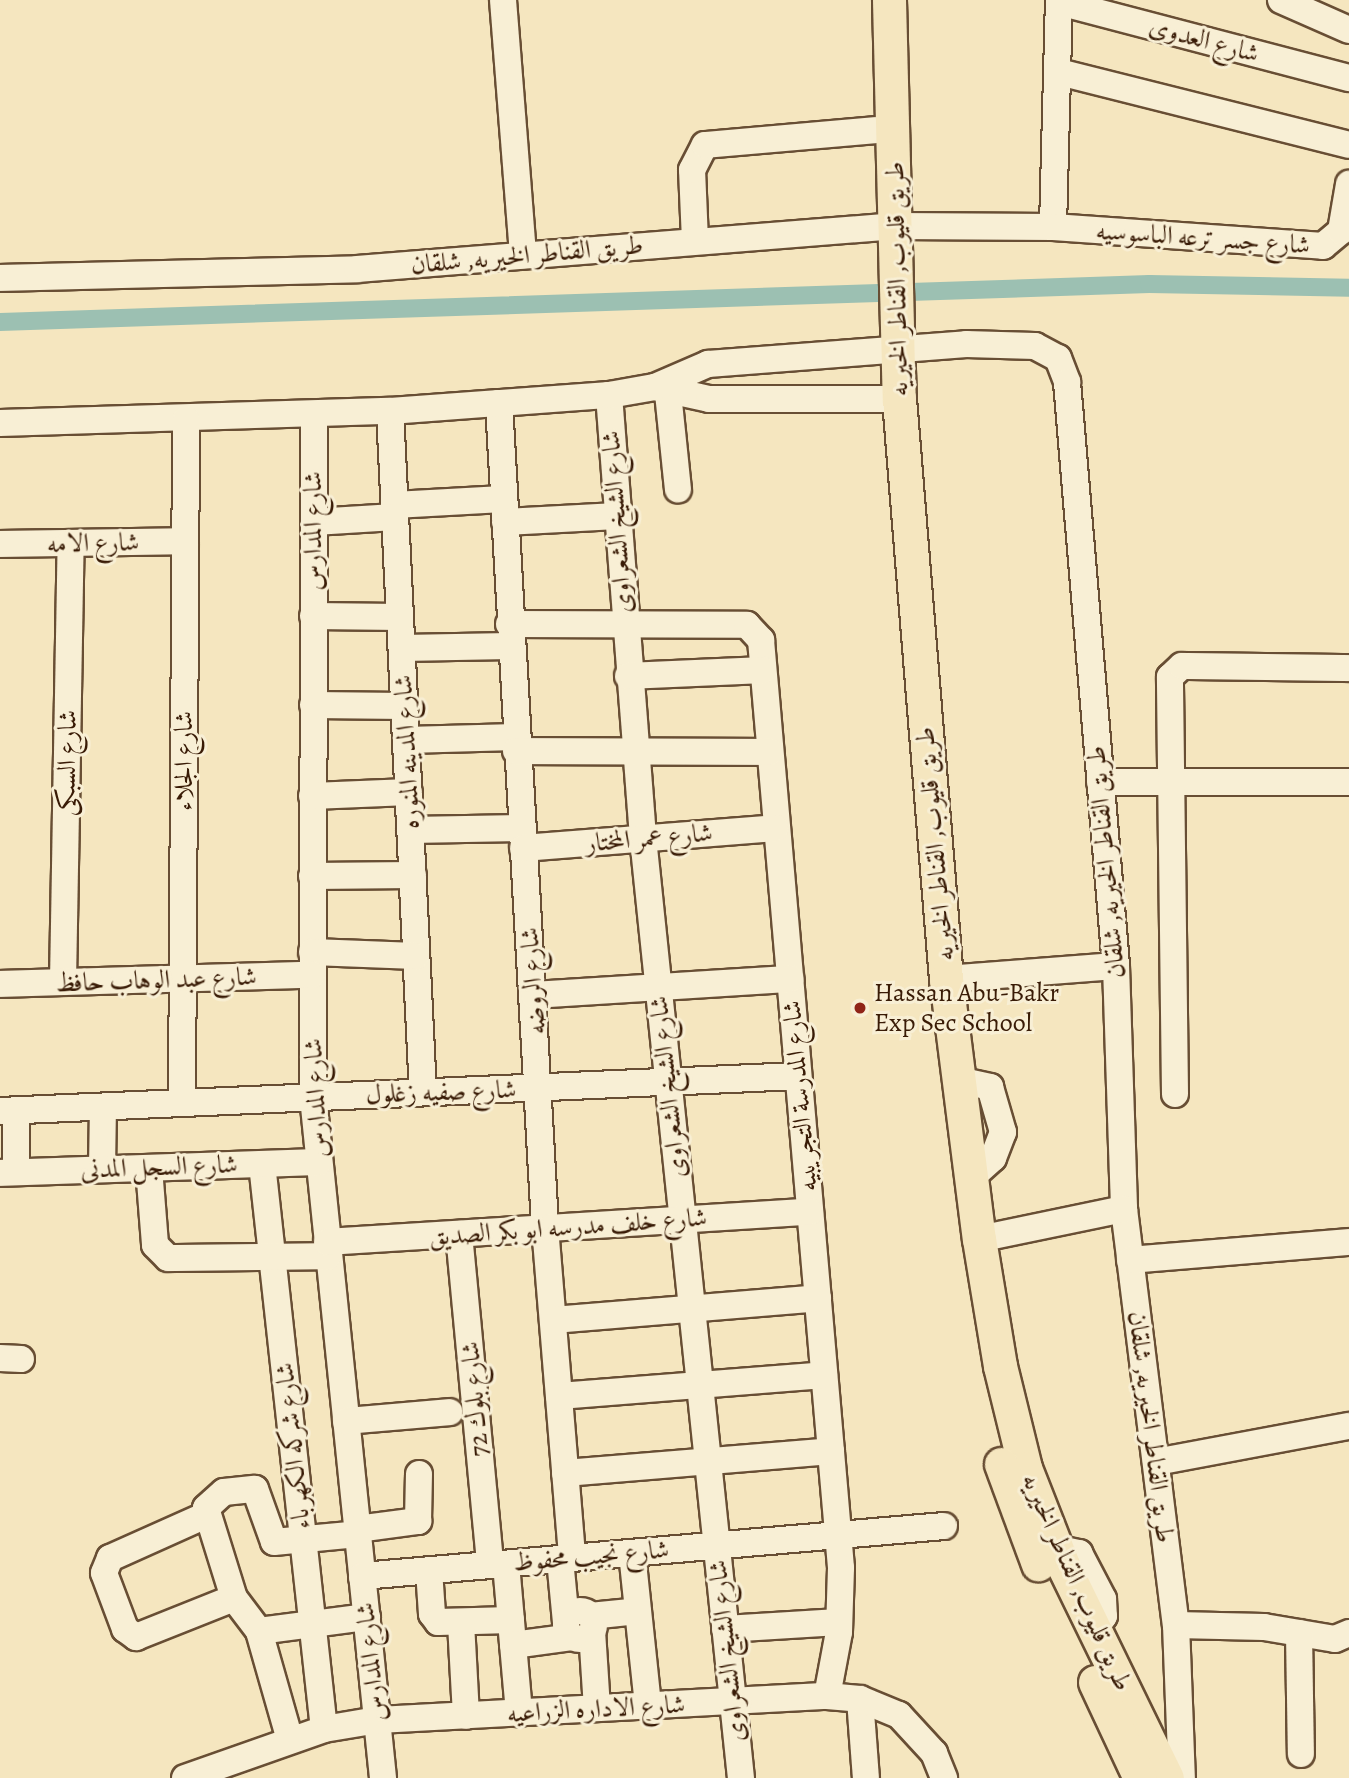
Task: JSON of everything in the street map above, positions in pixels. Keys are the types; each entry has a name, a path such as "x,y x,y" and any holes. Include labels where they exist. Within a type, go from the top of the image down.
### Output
{"main road":[{"name":"طريق قليوب, القناطر الخيريه","path":"869,0 875,130 887,226"},
{"name":"طريق قليوب, القناطر الخيريه","path":"889,0 887,226 890,399 949,1081 970,1241 979,1372 1004,1473 1084,1634 1167,1778"},
{"name":"طريق قليوب, القناطر الخيريه","path":"890,399 946,979 949,1081 971,1178 970,1241 1011,1417 1084,1634 1140,1778"}],"street":[{"path":"503,0 523,255"},
{"path":"1281,0 1349,30"},
{"path":"1053,227 1059,1"},
{"name":"شارع العدوى","path":"1059,1 1349,78"},
{"path":"1059,72 1349,145"},
{"path":"695,242 692,170 705,145 875,130"},
{"name":"شارع جسر ترعه الباسوسيه","path":"1053,227 1323,246 1341,231 1349,184"},
{"name":"طريق القناطر الخيريه, شلقان","path":"0,278 357,269 887,226 1053,227"},
{"name":"طريق القناطر الخيريه, شلقان","path":"662,390 708,364 889,342 1035,346 1048,350 1065,369 1116,966 1124,1209 1176,1625 1182,1778"},
{"path":"662,390 678,489"},
{"name":"طريق القناطر الخيريه, شلقان","path":"0,423 390,411 662,390 709,399 890,399"},
{"name":"شارع الشيخ الشعراوى","path":"609,395 628,676 657,987 741,1778"},
{"name":"شارع الروضه","path":"499,403 516,744 541,1088 545,1227 565,1473 566,1558 597,1709"},
{"name":"شارع المدينه المنوره","path":"390,411 423,1092"},
{"name":"شارع المدارس","path":"314,414 313,1097 383,1778"},
{"name":"شارع الجلاء","path":"182,1103 186,419"},
{"path":"314,522 395,511 504,510 617,516"},
{"name":"شارع الامه","path":"0,544 186,541"},
{"name":"شارع السبكى","path":"63,982 71,543"},
{"path":"313,616 400,617"},
{"name":"شارع المدرسة التجريبيه","path":"402,649 624,624 747,625 760,635 838,1535 839,1622 827,1696"},
{"path":"1175,1094 1168,779 1174,670 1349,668"},
{"path":"628,676 764,670"},
{"path":"313,705 404,706"},
{"path":"406,740 635,751 770,752"},
{"path":"1100,782 1168,779 1349,782"},
{"path":"312,796 408,792"},
{"name":"شارع عمر المختار","path":"410,830 522,838 643,838 775,828"},
{"path":"312,876 412,875"},
{"name":"شارع عبد الوهاب حافظ","path":"0,984 183,979 312,964 416,956"},
{"path":"946,979 1116,966"},
{"path":"534,995 790,979"},
{"name":"شارع صفيه زغلول","path":"8,1111 799,1076"},
{"path":"102,1169 103,1107"},
{"path":"8,1111 8,1173"},
{"name":"شارع السجل المدنى","path":"8,1173 319,1162"},
{"name":"شارع شركه الكهرباء","path":"262,1164 324,1729"},
{"name":"شارع خلف مدرسه ابو بكر الصديق","path":"149,1168 160,1254 272,1257 459,1234 810,1212"},
{"path":"970,1241 1124,1209"},
{"name":"شارع بلوك 72","path":"459,1234 498,1564 512,1632 519,1713"},
{"path":"1130,1260 1349,1242"},
{"path":"553,1320 818,1298"},
{"path":"559,1396 824,1375"},
{"path":"346,1421 450,1412"},
{"path":"1156,1462 1349,1426"},
{"path":"565,1473 831,1451"},
{"path":"234,1598 136,1637 125,1629 104,1573 110,1558 204,1516 216,1496 256,1489 263,1495 271,1540 303,1540 418,1521 419,1474"},
{"path":"204,1516 234,1598 259,1630 290,1740"},
{"name":"شارع نجيب محفوظ","path":"362,1576 944,1526"},
{"path":"632,1553 648,1706"},
{"path":"429,1570 435,1618 512,1632 580,1627 638,1611"},
{"path":"259,1630 367,1617"},
{"path":"725,1629 839,1622"},
{"path":"461,1623 466,1716"},
{"path":"1176,1625 1347,1636"},
{"path":"1299,1633 1301,1754"},
{"name":"شارع الاداره الزراعيه","path":"185,1778 324,1729 378,1720 827,1696 860,1699 898,1715 918,1732 944,1778"},
{"path":"860,1699 866,1778"}],"waterway":[{"path":"0,322 1149,284 1349,288"}],"place":[{"name":"Hassan Abu-Bakr Exp Sec School","path":"860,1008"}]}
